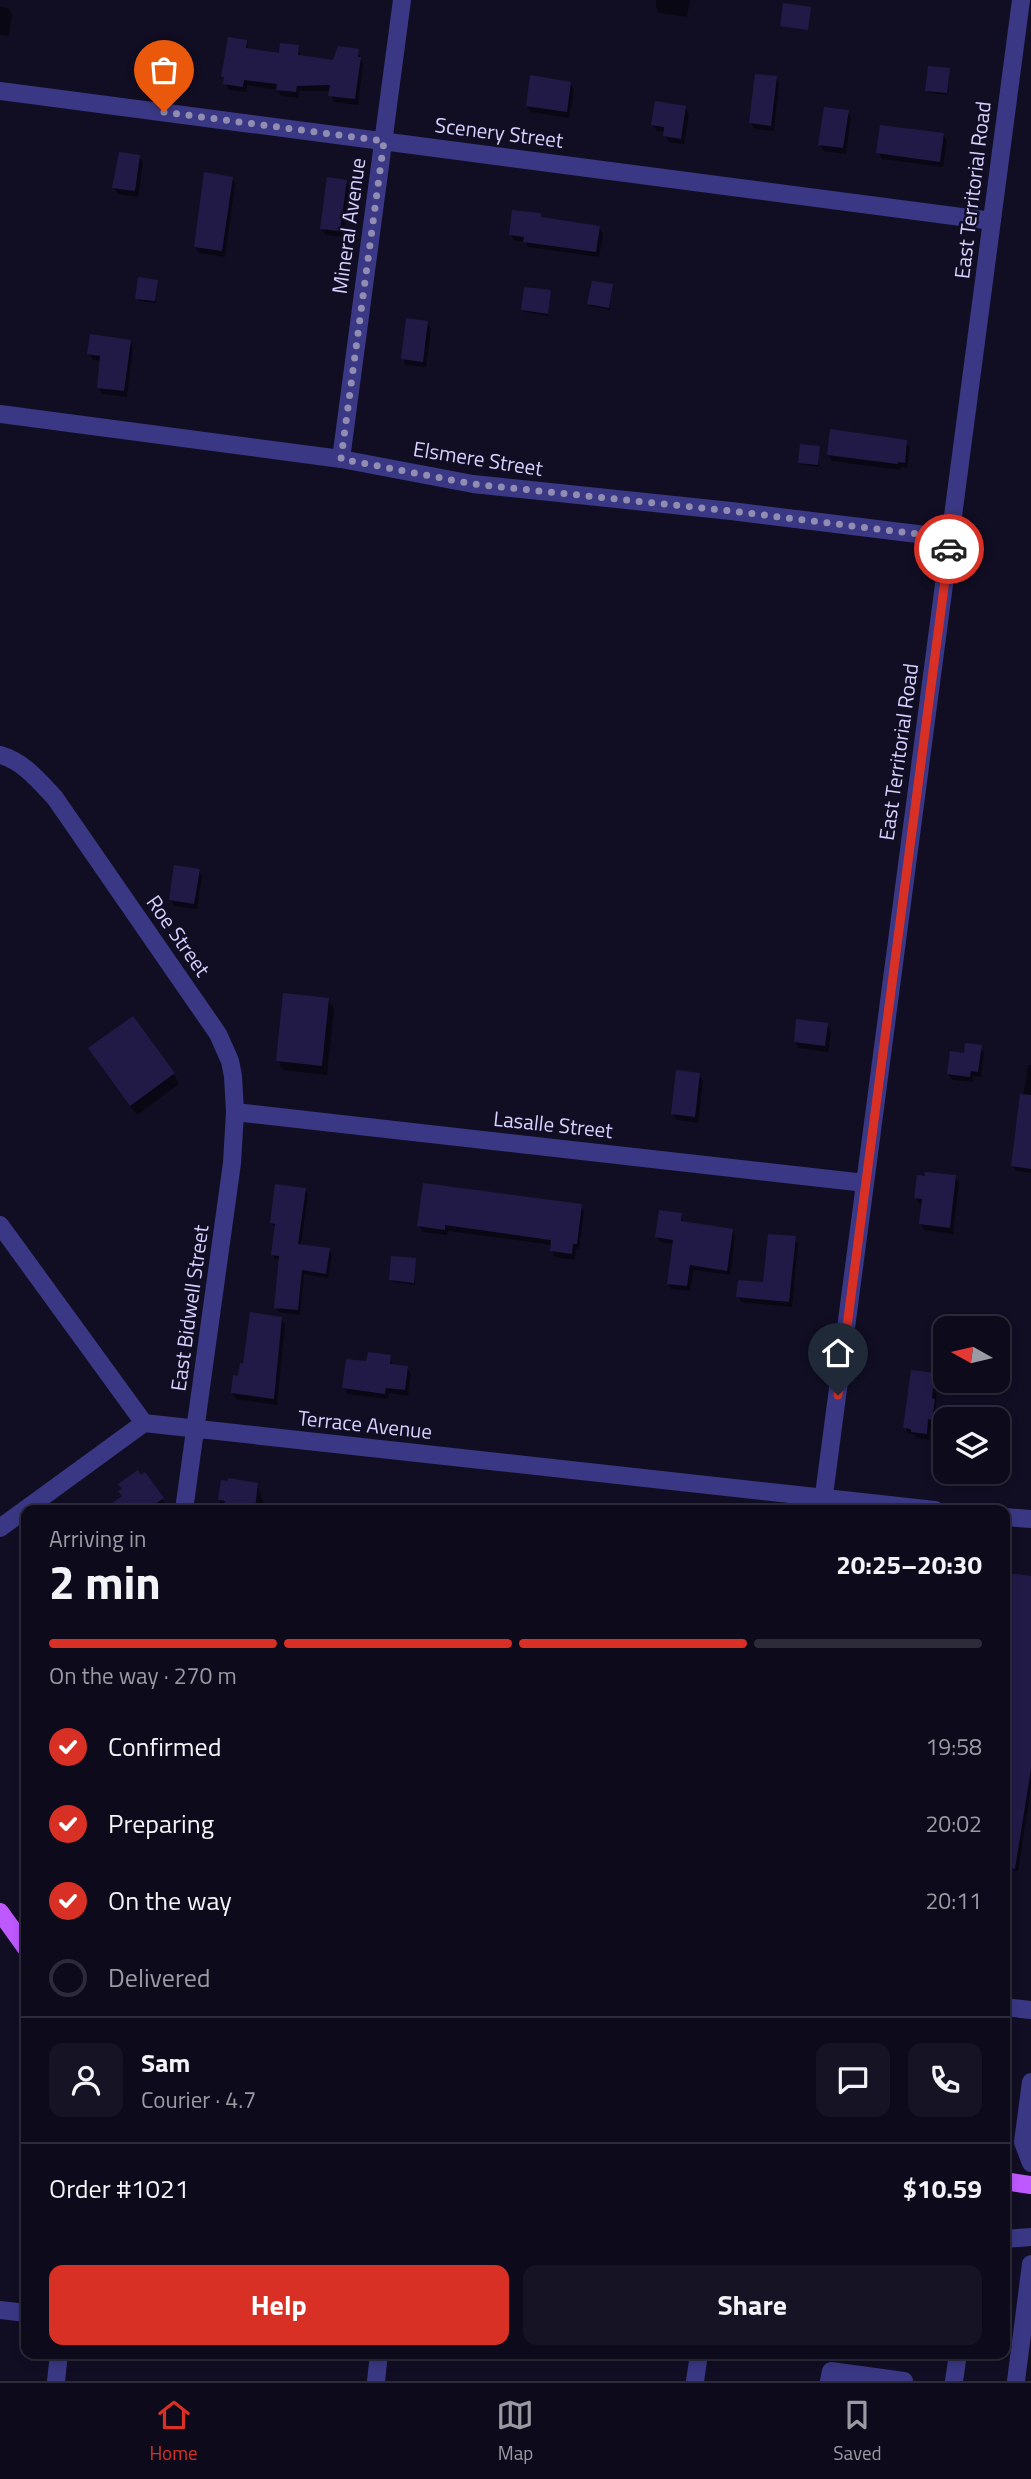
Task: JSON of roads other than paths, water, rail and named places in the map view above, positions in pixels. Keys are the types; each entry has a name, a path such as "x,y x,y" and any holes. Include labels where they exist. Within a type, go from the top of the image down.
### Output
{"main road":[{"path":"1,1916 21,1942"},
{"path":"1010,2182 1031,2185"}],"street":[{"name":"Mineral Avenue","path":"341,459 402,0"},
{"name":"East Territorial Road","path":"823,1505 1021,0"},
{"name":"Scenery Street","path":"0,91 992,221"},
{"name":"Elsmere Street","path":"0,414 341,459 486,485 950,538"},
{"name":"Roe Street","path":"0,755 8,757 30,772 55,798 218,1034 230,1061 235,1112"},
{"name":"Lasalle Street","path":"235,1112 865,1183"},
{"name":"East Bidwell Street","path":"185,1505 230,1186 235,1112"},
{"path":"0,1225 144,1423 32,1505"},
{"name":"Terrace Avenue","path":"144,1423 823,1505"},
{"path":"0,1528 21,1513"},
{"path":"1010,1518 1031,1520"},
{"path":"1010,2008 1031,2011"},
{"path":"1031,2082 1023,2142 1031,2163"},
{"path":"1010,2239 1031,2237"},
{"path":"1016,2381 1031,2264"},
{"path":"0,2310 21,2312"},
{"path":"56,2381 58,2359"},
{"path":"376,2381 378,2359"},
{"path":"695,2381 698,2359"},
{"path":"954,2381 957,2359"},
{"path":"829,2381 831,2371 894,2380"}]}
